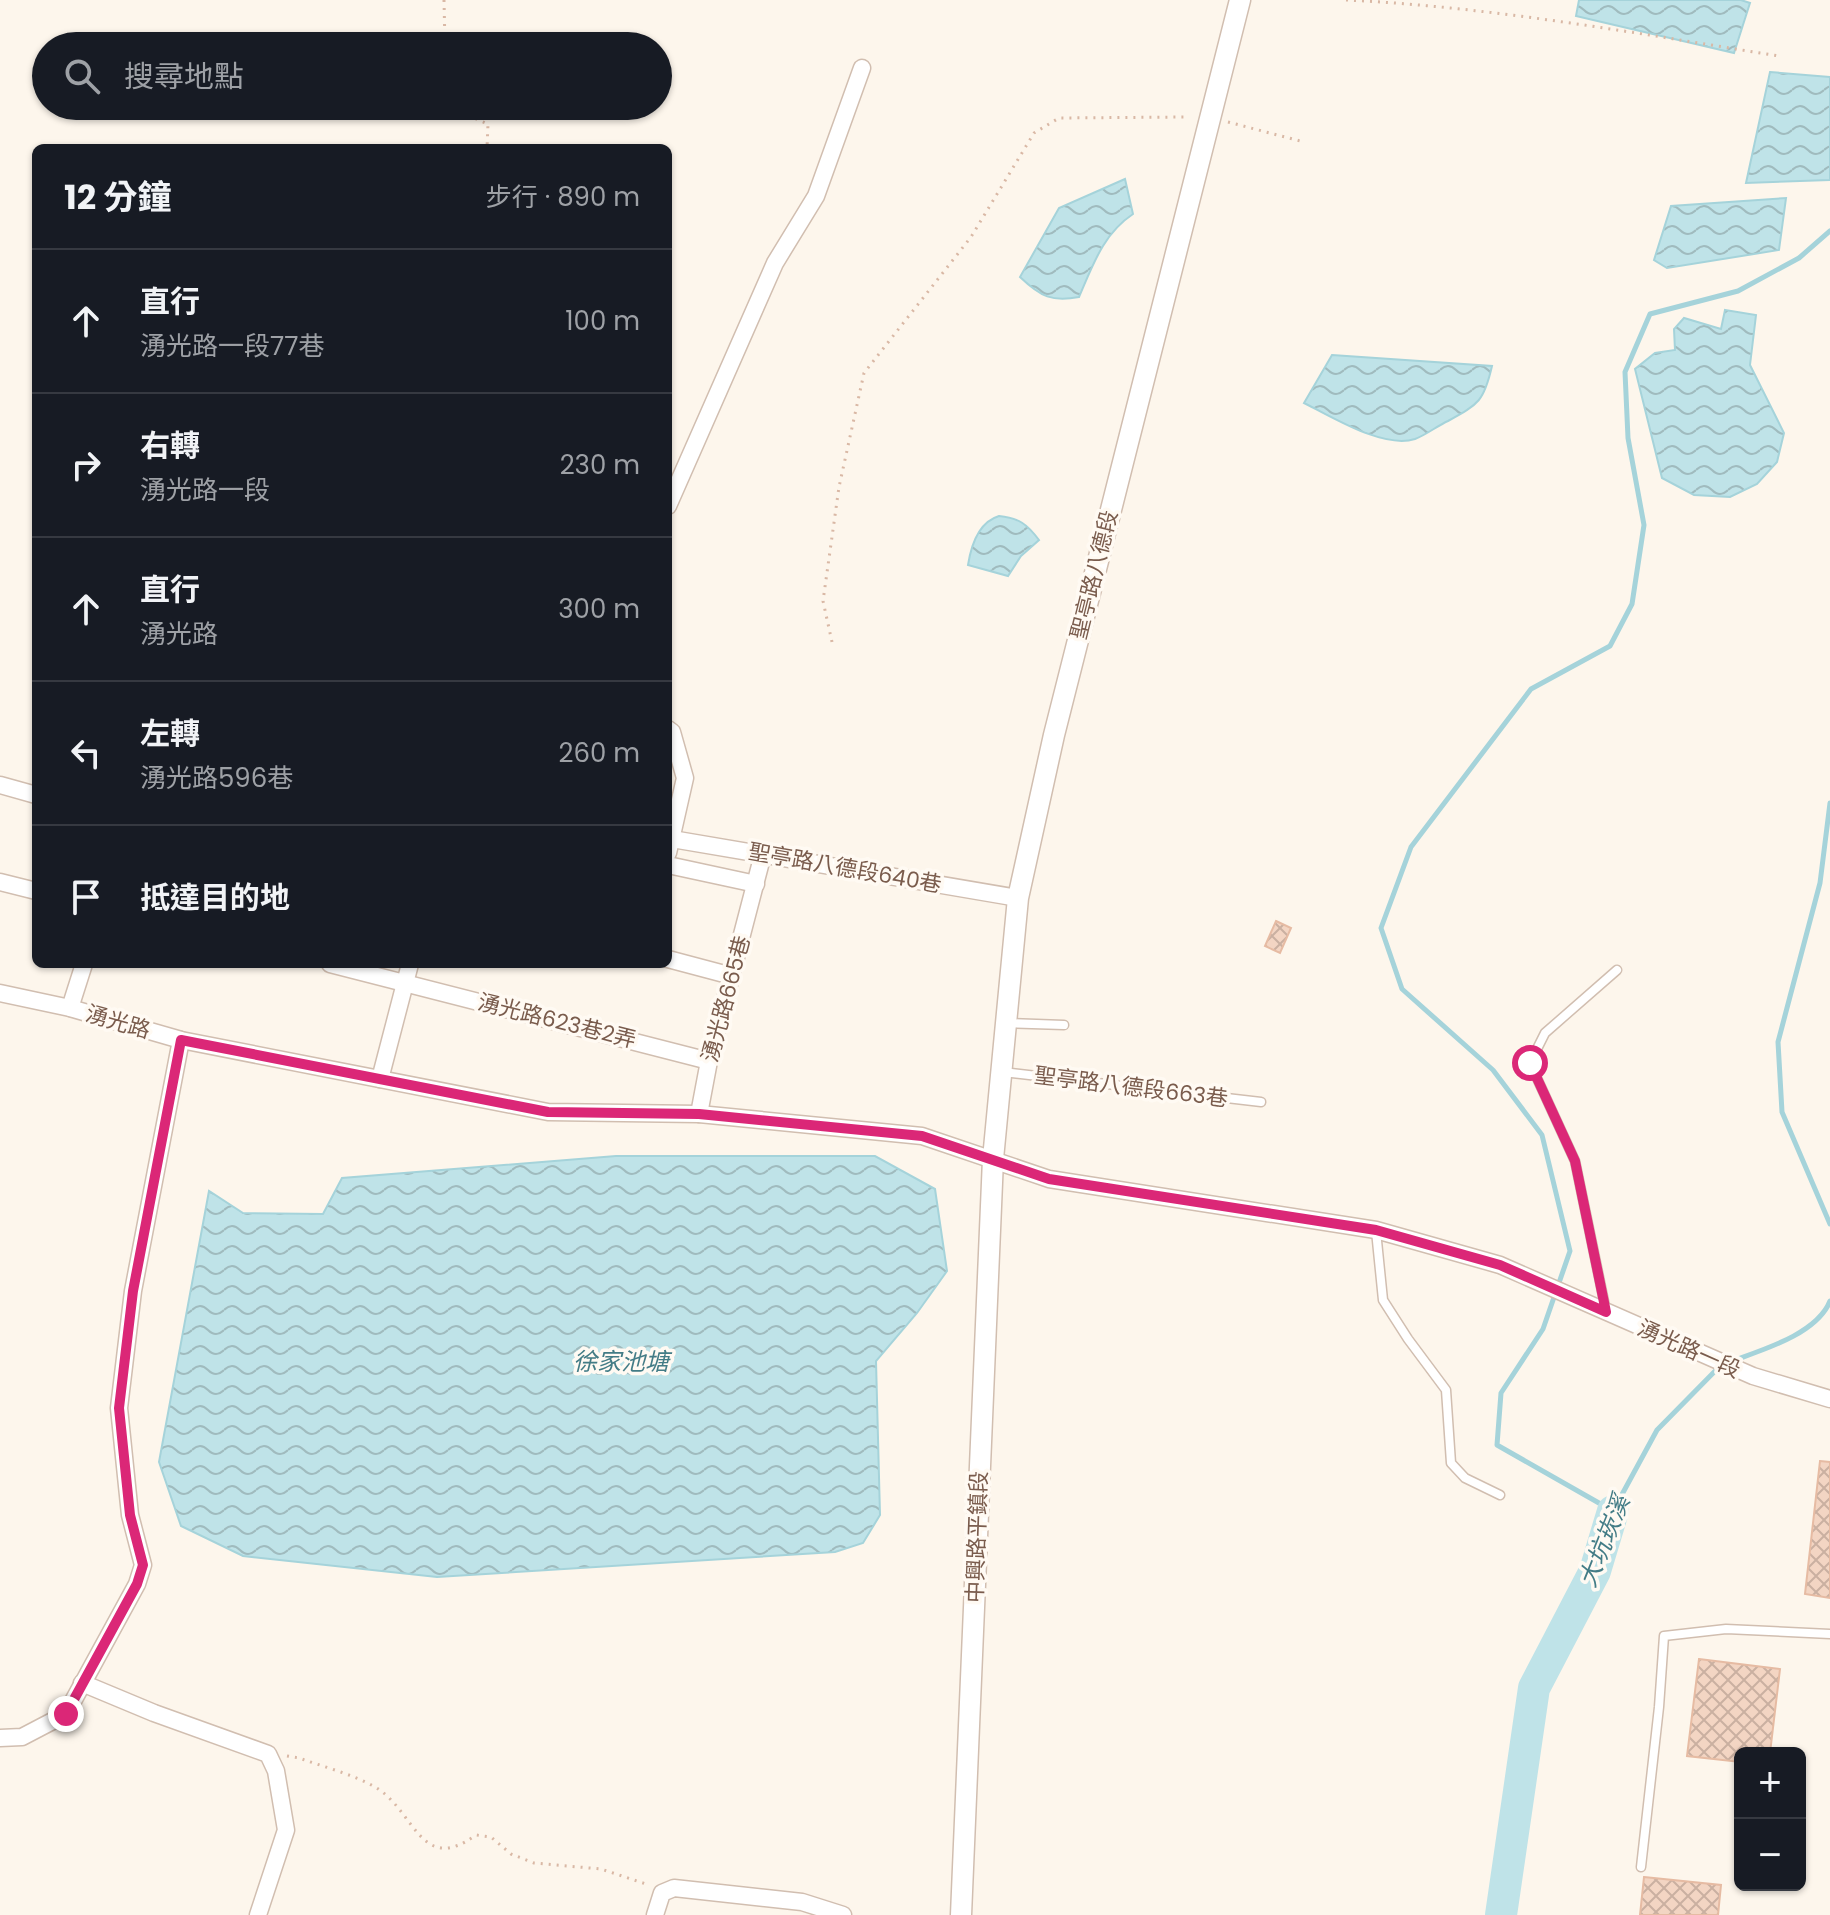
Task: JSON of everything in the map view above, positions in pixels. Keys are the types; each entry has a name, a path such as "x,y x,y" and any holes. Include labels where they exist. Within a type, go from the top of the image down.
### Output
{"street":[{"name":"聖亭路八德段","path":"993,1159 1018,898 1054,735 1240,0"},
{"path":"672,497 775,263 816,196 862,68"},
{"path":"672,732 685,778 672,837"},
{"path":"0,785 32,794"},
{"name":"聖亭路八德段640巷","path":"672,846 763,854 1018,898"},
{"name":"湧光路665巷","path":"699,1114 709,1061 763,854"},
{"path":"672,866 756,884"},
{"path":"0,882 32,890"},
{"path":"672,960 732,976"},
{"path":"70,1008 83,968"},
{"name":"湧光路623巷2弄","path":"347,968 709,1061"},
{"path":"380,1079 409,968"},
{"name":"湧光路","path":"0,993 70,1008 181,1040 548,1112 699,1114 922,1136 993,1159"},
{"path":"0,1738 22,1737 66,1714 137,1584 143,1565 130,1515 119,1408 133,1291 181,1040"},
{"name":"湧光路一段","path":"993,1159 1049,1179 1376,1230 1500,1265 1753,1376 1830,1399"},
{"name":"中興路平鎮段","path":"961,1915 993,1159"},
{"path":"82,1683 268,1754 276,1771 286,1830 258,1915"},
{"path":"655,1915 662,1893 674,1888 802,1902 843,1915"}],"lane":[{"path":"1606,1312 1575,1161 1530,1063 1545,1033 1617,970"},
{"path":"1005,1023 1064,1025"},
{"name":"聖亭路八德段663巷","path":"1002,1071 1261,1102"},
{"path":"1376,1230 1383,1300 1446,1390 1451,1463 1465,1478 1500,1495"},
{"path":"1641,1867 1664,1636 1726,1629 1830,1634"}],"path":[{"path":"444,0 445,32"},
{"path":"1346,0 1426,4 1534,17 1779,56"},
{"path":"832,642 823,601 839,487 864,373 971,237 1034,133 1059,118 1210,117 1304,142"},
{"path":"479,120 488,124 487,144"},
{"path":"268,1754 299,1758 376,1788 429,1844 441,1850 454,1849 476,1835 491,1837 511,1854 534,1863 601,1869 647,1884 662,1893"}],"water":[{"path":"1579,0 1741,0 1750,3 1734,53 1576,16"},
{"path":"1770,72 1830,77 1830,180 1746,183"},
{"path":"1125,179 1133,214 1106,241 1079,297 1061,299 1047,296 1020,277 1059,208"},
{"path":"1786,198 1779,250 1667,268 1654,260 1671,206"},
{"path":"1725,310 1756,315 1750,365 1784,433 1777,462 1757,484 1730,497 1694,495 1662,478 1635,369 1655,353 1675,350 1674,329 1684,318 1721,329"},
{"path":"1332,355 1492,366 1483,394 1473,405 1419,437 1402,441 1373,436 1304,403"},
{"path":"999,516 1022,523 1039,540 1021,556 1008,576 968,565 981,529"},
{"name":"徐家池塘","path":"616,1156 875,1156 935,1189 947,1271 917,1313 876,1361 880,1515 863,1543 835,1552 437,1577 243,1556 181,1526 159,1462 209,1191 243,1213 323,1214 342,1178"}],"building":[{"path":"1276,921 1291,928 1280,953 1265,946"},
{"path":"1820,1461 1830,1462 1830,1598 1805,1594"},
{"path":"1699,1659 1780,1669 1771,1747 1734,1747 1734,1761 1687,1756"},
{"path":"1644,1877 1721,1885 1718,1915 1640,1915"}],"waterway":[{"path":"1722,1364 1657,1430 1613,1511 1497,1445 1501,1393 1543,1329 1570,1251 1542,1135 1493,1070 1402,989 1381,928 1411,847 1531,689 1610,646 1632,604 1644,525 1628,438 1625,372 1650,314 1738,291 1799,258 1830,231"},
{"name":"大坑崁溪","path":"1830,803 1820,883 1778,1042 1782,1112 1830,1224"},
{"name":"大坑崁溪","path":"1732,1361 1801,1332 1823,1313 1830,1301"},
{"name":"大坑崁溪","path":"1501,1915 1534,1688 1595,1571 1613,1511"}],"route":[{"path":"66,1714 137,1584 143,1565 130,1515 119,1408 133,1291 181,1040 548,1112 699,1114 922,1136 1049,1179 1376,1230 1500,1265 1606,1312 1575,1161 1530,1063"}]}
